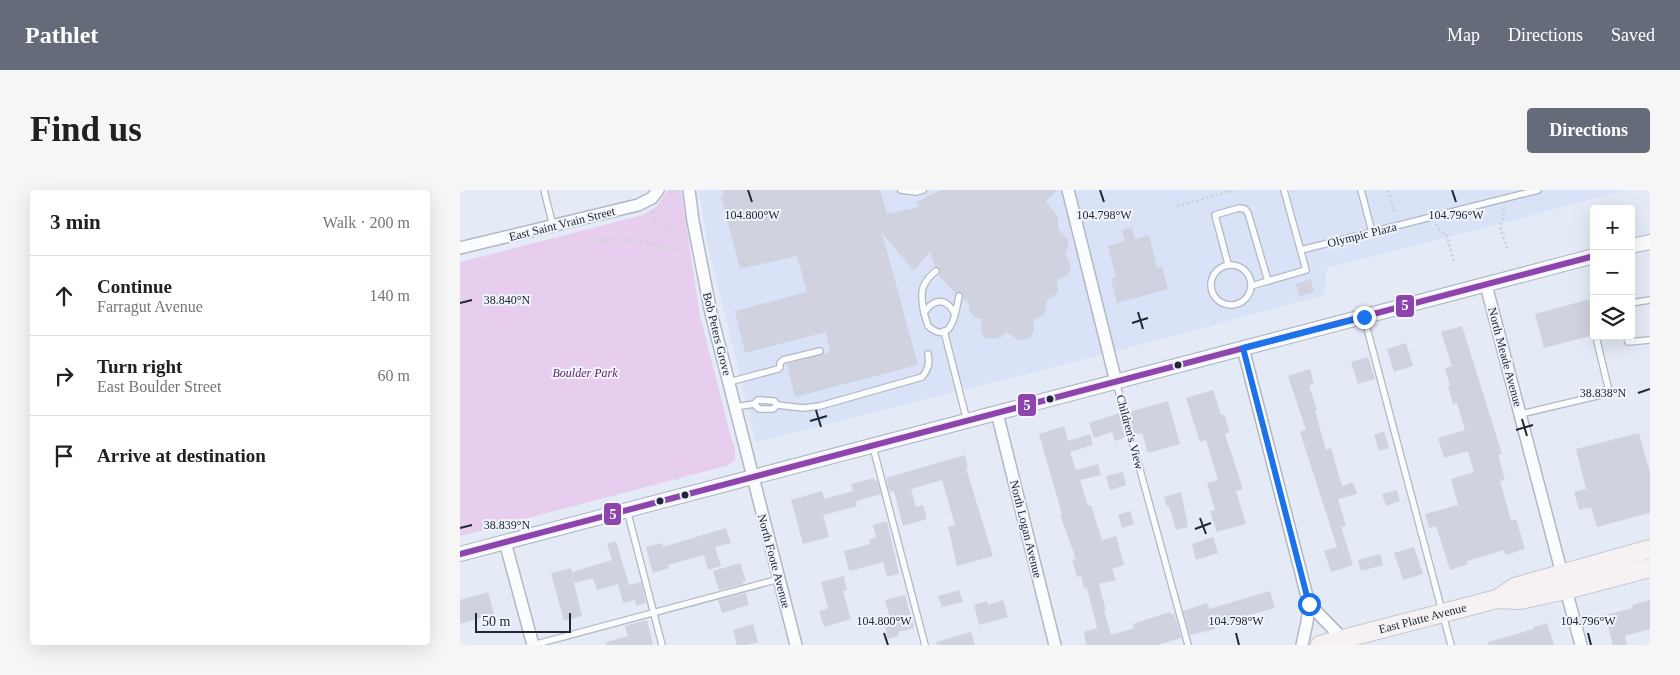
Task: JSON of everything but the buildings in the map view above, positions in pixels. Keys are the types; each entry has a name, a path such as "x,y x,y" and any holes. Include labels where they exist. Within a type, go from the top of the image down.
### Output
{"main road":[{"name":"East Platte Avenue","path":"1564,582 1650,549"},
{"name":"East Platte Avenue","path":"1320,645 1342,642 1497,599 1515,587 1564,582 1650,568"}],"street":[{"name":"East Saint Vrain Street","path":"460,248 638,205 652,198 658,190"},
{"name":"Bob Peters Grove","path":"689,190 693,221 711,313 752,477"},
{"name":"Children's View","path":"1068,190 1116,382"},
{"path":"1635,245 1650,242"},
{"path":"460,554 1590,257"},
{"name":"North Meade Avenue","path":"1486,285 1581,645"},
{"path":"1243,348 1309,604 1302,645"},
{"name":"North Logan Avenue","path":"997,413 1055,645"},
{"name":"North Foote Avenue","path":"752,477 796,645"},
{"path":"505,542 533,645"},
{"path":"1309,604 1342,642"}],"lane":[{"path":"544,190 553,226"},
{"path":"901,190 909,192 923,190"},
{"path":"1251,286 1306,270 1284,190"},
{"path":"1361,190 1372,232"},
{"name":"Olympic Plaza","path":"1301,250 1538,190"},
{"path":"1228,264 1215,215 1239,208 1245,209 1248,213 1268,281"},
{"path":"1228,264 1240,266 1251,280 1250,293 1240,303 1233,305 1219,302 1211,290 1212,276 1221,266 1228,264"},
{"path":"936,270 927,278 922,286 922,303 928,326 937,332 951,327 954,323 959,296"},
{"path":"1635,302 1650,300"},
{"path":"924,313 932,304 941,302 950,305 955,314"},
{"path":"1364,317 1451,645"},
{"path":"944,331 967,421"},
{"path":"1627,340 1628,342 1650,340"},
{"path":"1521,414 1601,395 1608,387 1597,341"},
{"path":"729,382 778,369 783,360 820,351"},
{"path":"735,407 754,404 759,409 773,409 777,405 803,408 820,406 922,377 927,371 930,362 928,354"},
{"name":"Children's View","path":"1116,382 1188,645"},
{"path":"872,446 925,645"},
{"path":"627,510 662,645"},
{"path":"533,645 779,579"}],"path":[{"path":"1177,206 1235,190"},
{"path":"1388,190 1395,214"},
{"path":"1501,200 1504,215 1500,227 1507,248"},
{"path":"651,210 656,222 676,230"},
{"path":"1433,217 1438,228 1447,236 1454,263"},
{"path":"590,242 617,239 653,244 679,252"},
{"path":"674,469 678,479"}],"shaded area":[{"path":"699,190 1626,190 1327,268 1324,295 1124,349 756,442 707,242"}],"green space":[{"name":"Boulder Park","path":"668,190 681,190 700,316 735,448 735,460 729,465 460,536 460,262 643,215 657,206"}],"transit line":[{"name":"5","path":"460,554 1590,257"}],"route":[{"path":"1309,604 1243,348 1364,317"}]}
